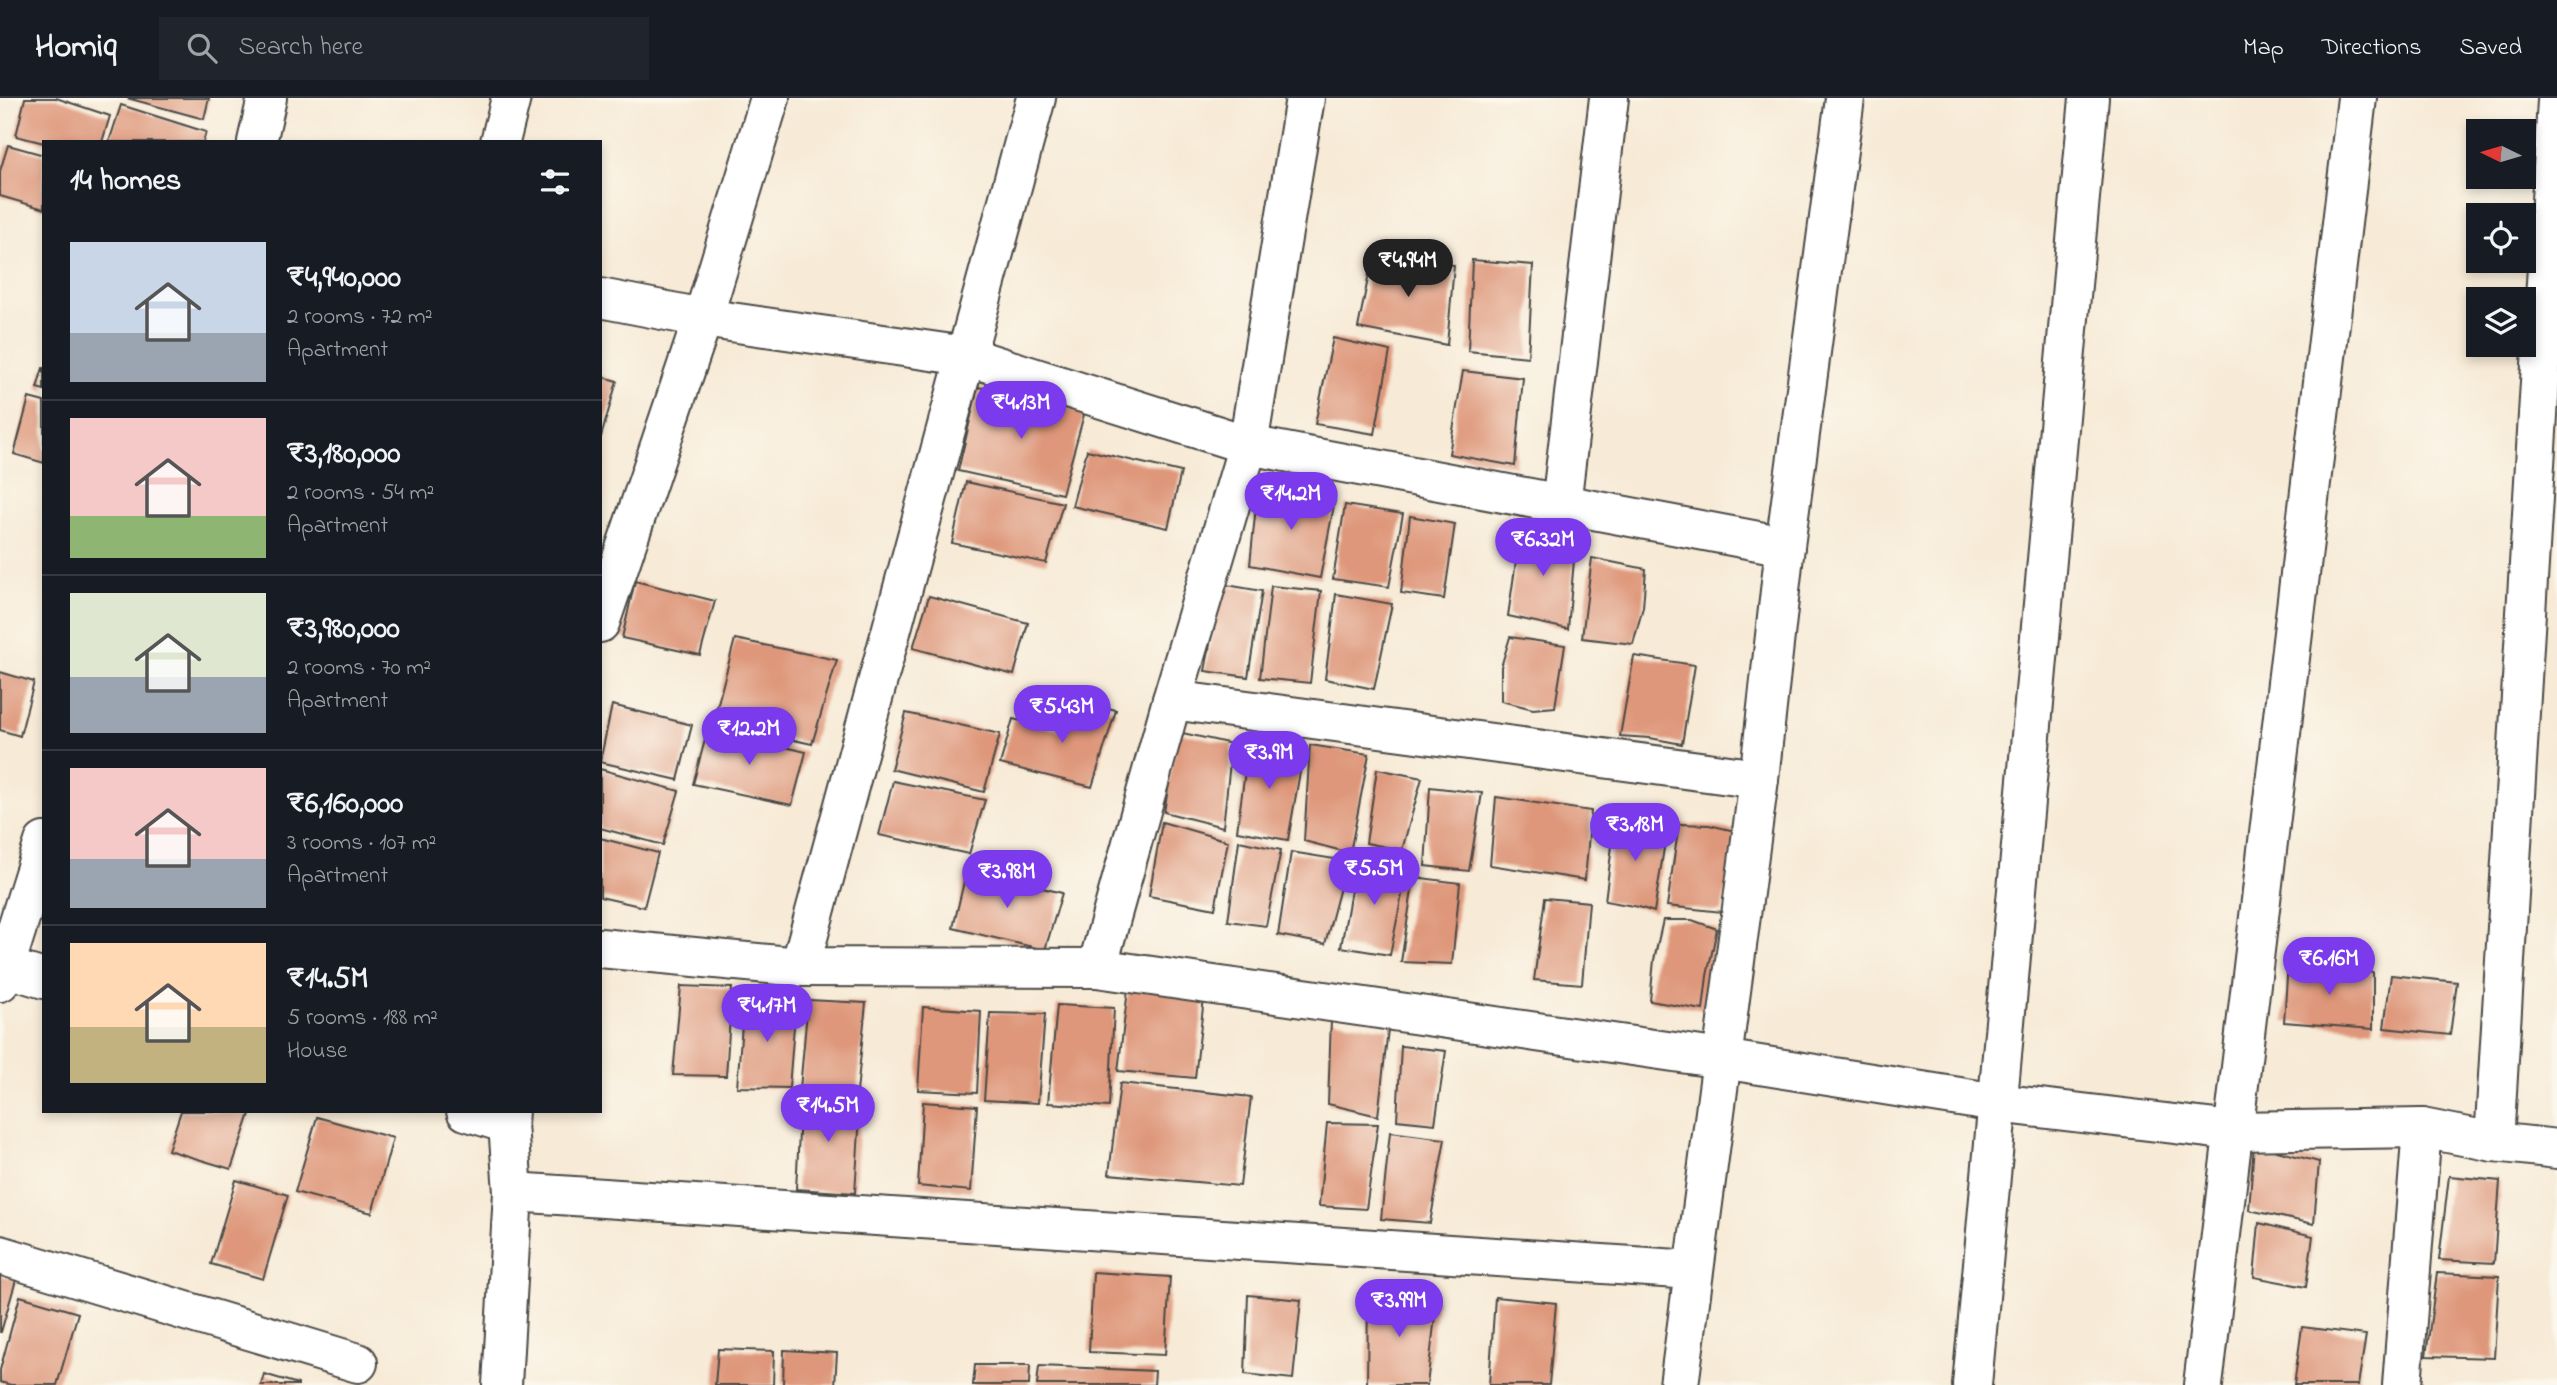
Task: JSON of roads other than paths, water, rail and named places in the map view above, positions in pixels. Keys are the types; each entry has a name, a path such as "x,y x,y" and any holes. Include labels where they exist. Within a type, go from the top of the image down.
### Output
{"street":[{"path":"257,140 267,98"},
{"path":"500,140 511,98"},
{"path":"603,607 703,318 770,98"},
{"path":"800,967 1036,98"},
{"path":"1097,968 1172,700 1248,445 1305,98"},
{"path":"1561,505 1609,98"},
{"path":"1679,1385 1759,779 1785,546 1845,98"},
{"path":"1972,1385 2089,98"},
{"path":"2203,1385 2357,98"},
{"path":"2494,1142 2557,101"},
{"path":"602,298 703,318 966,356 1248,445 1785,546"},
{"path":"1172,700 1759,779"},
{"path":"42,848 2,975 42,979"},
{"path":"602,948 800,967 1097,968 1722,1059 1997,1103 2233,1131 2422,1128 2494,1142 2557,1149"},
{"path":"478,1113 509,1118 513,1192 502,1385"},
{"path":"2402,1385 2422,1128"},
{"path":"513,1192 1693,1270"},
{"path":"0,1255 358,1363"}]}
